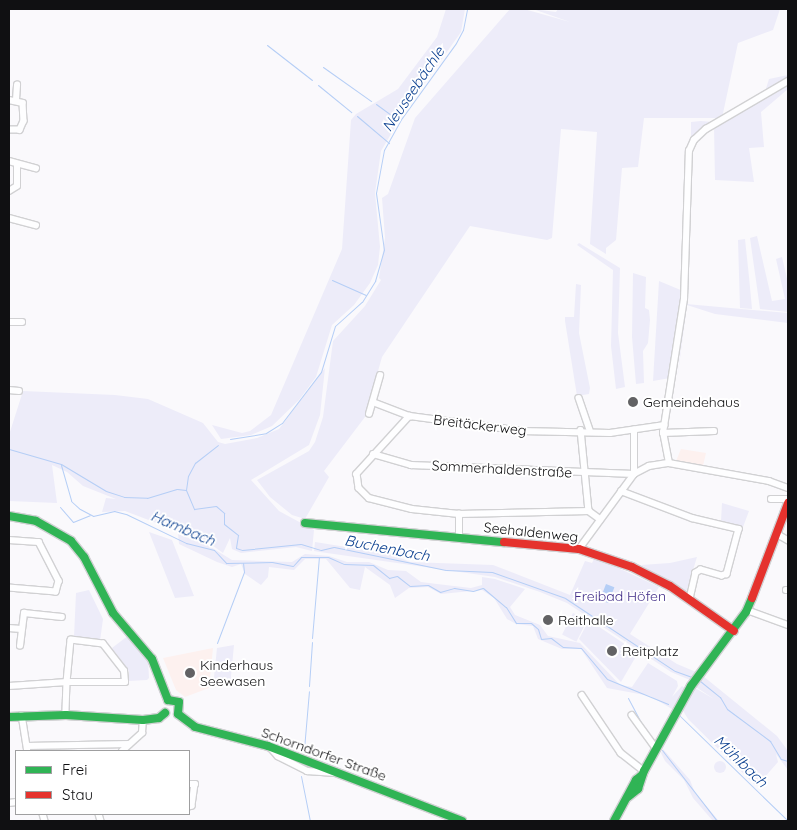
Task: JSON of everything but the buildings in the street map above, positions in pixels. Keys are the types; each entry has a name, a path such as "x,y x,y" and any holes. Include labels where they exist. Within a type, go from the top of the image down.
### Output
{"street":[{"path":"669,463 663,433 669,406 684,294 689,150 694,140 706,129 788,81"},
{"path":"16,100 17,85"},
{"path":"9,100 24,103 24,125 20,130 9,130"},
{"path":"9,161 18,166 36,168"},
{"path":"9,191 17,186 18,166"},
{"path":"9,218 36,225"},
{"path":"9,322 22,322"},
{"path":"369,414 380,376"},
{"path":"9,390 19,390"},
{"path":"579,398 590,430"},
{"name":"Breitäckerweg","path":"373,402 410,416 512,430 590,430 610,433 664,425"},
{"path":"410,416 356,474 356,482 365,495 399,507 460,514 589,511 600,519"},
{"path":"581,430 589,511"},
{"path":"634,430 634,474"},
{"path":"663,433 714,431"},
{"name":"Sommerhaldenstraße","path":"373,454 412,465 634,474"},
{"path":"579,549 634,474 649,466 669,463 769,481 788,488"},
{"path":"621,492 692,518 740,529 727,574 722,576 701,570 696,573 690,599"},
{"path":"771,499 788,499"},
{"path":"614,821 628,797 638,789 643,773 656,748 696,678 733,633 747,610 788,503"},
{"path":"459,537 460,514"},
{"path":"9,516 36,521 71,541 84,557 113,613 152,659 168,700"},
{"name":"Seehaldenweg","path":"305,524 579,549 632,567 690,599 733,633"},
{"path":"776,534 788,540"},
{"path":"9,540 39,542 59,585 56,592 9,588"},
{"path":"747,610 788,625"},
{"path":"20,646 24,613 62,617"},
{"path":"9,628 22,629"},
{"path":"9,686 67,682 125,682 124,671 103,644 71,640 67,682 66,715"},
{"path":"582,695 621,753 643,773"},
{"path":"165,713 164,706 168,700"},
{"path":"165,713 170,716 178,714 179,702 168,700"},
{"path":"9,717 22,715 66,715 143,720 159,718 165,713"},
{"name":"Schorndorfer Straße","path":"178,714 195,727 268,746 344,773 462,821"},
{"path":"22,715 28,749 129,744"},
{"path":"632,715 656,748"},
{"path":"123,750 142,733 143,720"},
{"path":"190,784 195,784 192,806 190,807"}],"shaded area":[{"path":"681,449 706,453 703,466 676,461"},
{"name":"Kinderhaus Seewasen","path":"213,648 209,688 185,697 176,690 163,658"}],"green space":[{"path":"446,9 465,9 461,32 401,117 381,151 375,193 380,247 378,265 370,283 354,305 332,325 316,377 299,400 272,426 251,435 221,439 212,425 242,433 250,431 271,415 342,249 351,120 356,114 398,89 437,37"},
{"path":"510,9 524,9 570,22 533,9 556,12 558,9 780,9 773,30 738,43 722,118 644,118 638,167 622,168 616,240 606,248 606,254 590,244 597,132 561,129 552,238 547,240 470,226 382,357 365,417 324,471 329,477 305,519 292,515 270,497 257,480 309,451 315,442 323,417 333,341 365,306 381,280 379,278 385,238 382,198 388,194 415,118"},
{"path":"788,75 788,79 764,95 769,79"},
{"path":"788,84 788,89 761,112 764,147 749,148 754,182 715,180 714,127"},
{"path":"691,122 713,122 691,141"},
{"path":"757,236 772,301 785,299 776,259 782,257 788,283 788,312 760,309 750,238"},
{"path":"745,239 752,309 740,308 738,240"},
{"path":"579,243 620,268 618,333 625,387 616,389 611,346 613,270 577,245"},
{"path":"633,273 646,277 645,308 649,310 650,320 648,343 643,351 644,383 636,384 632,337"},
{"path":"659,281 683,291 670,378 653,381"},
{"path":"576,284 581,285 579,333 590,388 589,394 577,396 565,321 565,317 574,317"},
{"path":"686,304 788,313 788,323 715,314 687,305 677,381"},
{"path":"325,368 320,415 309,445 251,480 279,511 314,530 312,551 296,547 241,553 232,549 230,538 223,553 209,543 125,511 102,512 106,498 116,499 83,486 67,472 52,465 57,503 9,501 9,435 23,391 115,395 148,399 203,423 218,442 225,444 257,438 279,429"},
{"path":"722,503 749,511 743,527 721,521"},
{"path":"149,532 172,540 194,596 175,598"},
{"path":"178,534 209,546 232,560 292,562 305,554 329,556 347,562 369,562 388,570 406,571 421,582 471,588 482,585 482,577 495,579 525,589 510,607 515,615 540,625 548,636 580,643 620,685 632,687 648,663 677,681 678,686 672,697 682,686 685,688 672,709 650,696 607,688 581,649 562,649 538,639 533,626 516,624 507,619 494,598 482,590 441,594 428,587 409,588 395,598 390,585 365,567 360,590 350,588 326,559 305,559 294,570 269,567 268,577 261,585 245,574 241,564 232,567 179,544"},
{"name":"Freibad Höfen","path":"315,542 390,554 410,562 493,565 570,595 585,561 592,563 595,557 659,587 630,634 677,664 696,672 690,680 671,672 567,603 540,592 495,577 314,551"},
{"path":"697,557 686,593 641,565 670,563"},
{"path":"89,590 103,619 100,641 74,637 76,593"},
{"path":"573,613 587,620 576,642 562,634"},
{"name":"Reitplatz","path":"589,620 638,653 621,682 579,639"},
{"path":"129,635 148,659 149,678 147,680 128,681 129,671 112,648"},
{"path":"234,645 230,687 213,687 217,648"},
{"path":"703,676 777,736 788,751 788,770 776,754 778,762 757,786 688,719 682,709 695,688 714,699 696,687"},
{"path":"663,749 690,780 695,793 719,821 713,821 693,798 684,780 665,761 661,753"},
{"path":"718,761 722,761 726,767 722,773 718,773 714,769 714,765"}],"water":[{"path":"606,584 614,587 608,603 600,600"}],"waterway":[{"name":"Neuseebächle","path":"230,439 266,433 282,423 321,372 335,326 362,302 375,281 384,250 376,193 384,150 402,118 456,43 463,30 467,9"},
{"path":"267,45 312,80"},
{"path":"323,67 371,101"},
{"path":"318,85 351,112"},
{"path":"376,104 399,121"},
{"path":"357,116 389,143"},
{"path":"332,280 366,295"},
{"name":"Neuseebächle","path":"186,490 188,476 195,463 218,445"},
{"name":"Buchenbach","path":"9,449 61,464 106,491 124,497 147,498 177,489 186,490 194,509 216,506 224,513 224,524 238,535 236,548 242,550 301,544 321,550 334,547 446,570 492,572 565,598 675,671 694,678"},
{"name":"Hambach","path":"61,465 71,501 80,509 93,516 114,511 126,514 186,543 214,550 226,563 272,562 293,566 301,557 328,557 344,564 373,565 389,578 397,576 410,586 428,585 440,592 454,588 473,591 483,588 506,607 516,623 531,623 538,629 541,639 551,638 563,647 581,648 607,679 668,704"},
{"path":"60,507 73,522 90,515"},
{"path":"312,638 319,557"},
{"path":"217,643 244,572 243,563"},
{"path":"309,686 312,642"},
{"name":"Buchenbach","path":"700,681 720,697 727,709 770,741 781,759 788,761"},
{"path":"304,749 309,691"},
{"name":"Hambach","path":"628,698 642,724"},
{"name":"Mühlbach","path":"679,715 788,821"},
{"name":"Hambach","path":"662,750 717,821"},
{"path":"301,776 310,821"}],"traffic: fast":[{"path":"9,516 36,521 71,541 84,557 113,613 152,659 168,700"},
{"path":"305,523 504,542"},
{"path":"628,797 638,789 644,771 691,686 746,612 752,598"},
{"path":"168,700 179,702 178,714"},
{"path":"9,717 66,715 143,720 159,718 165,713"},
{"path":"178,714 195,727 268,746 462,821"},
{"path":"614,821 636,780 642,775"}],"traffic: jam":[{"path":"752,598 788,503"},
{"path":"504,542 579,549 632,567 670,586 734,631"}],"place":[{"name":"Gemeindehaus","path":"633,402"},
{"name":"Reithalle","path":"548,620"},
{"name":"Reitplatz","path":"612,651"},
{"name":"Kinderhaus Seewasen","path":"190,673"}]}
